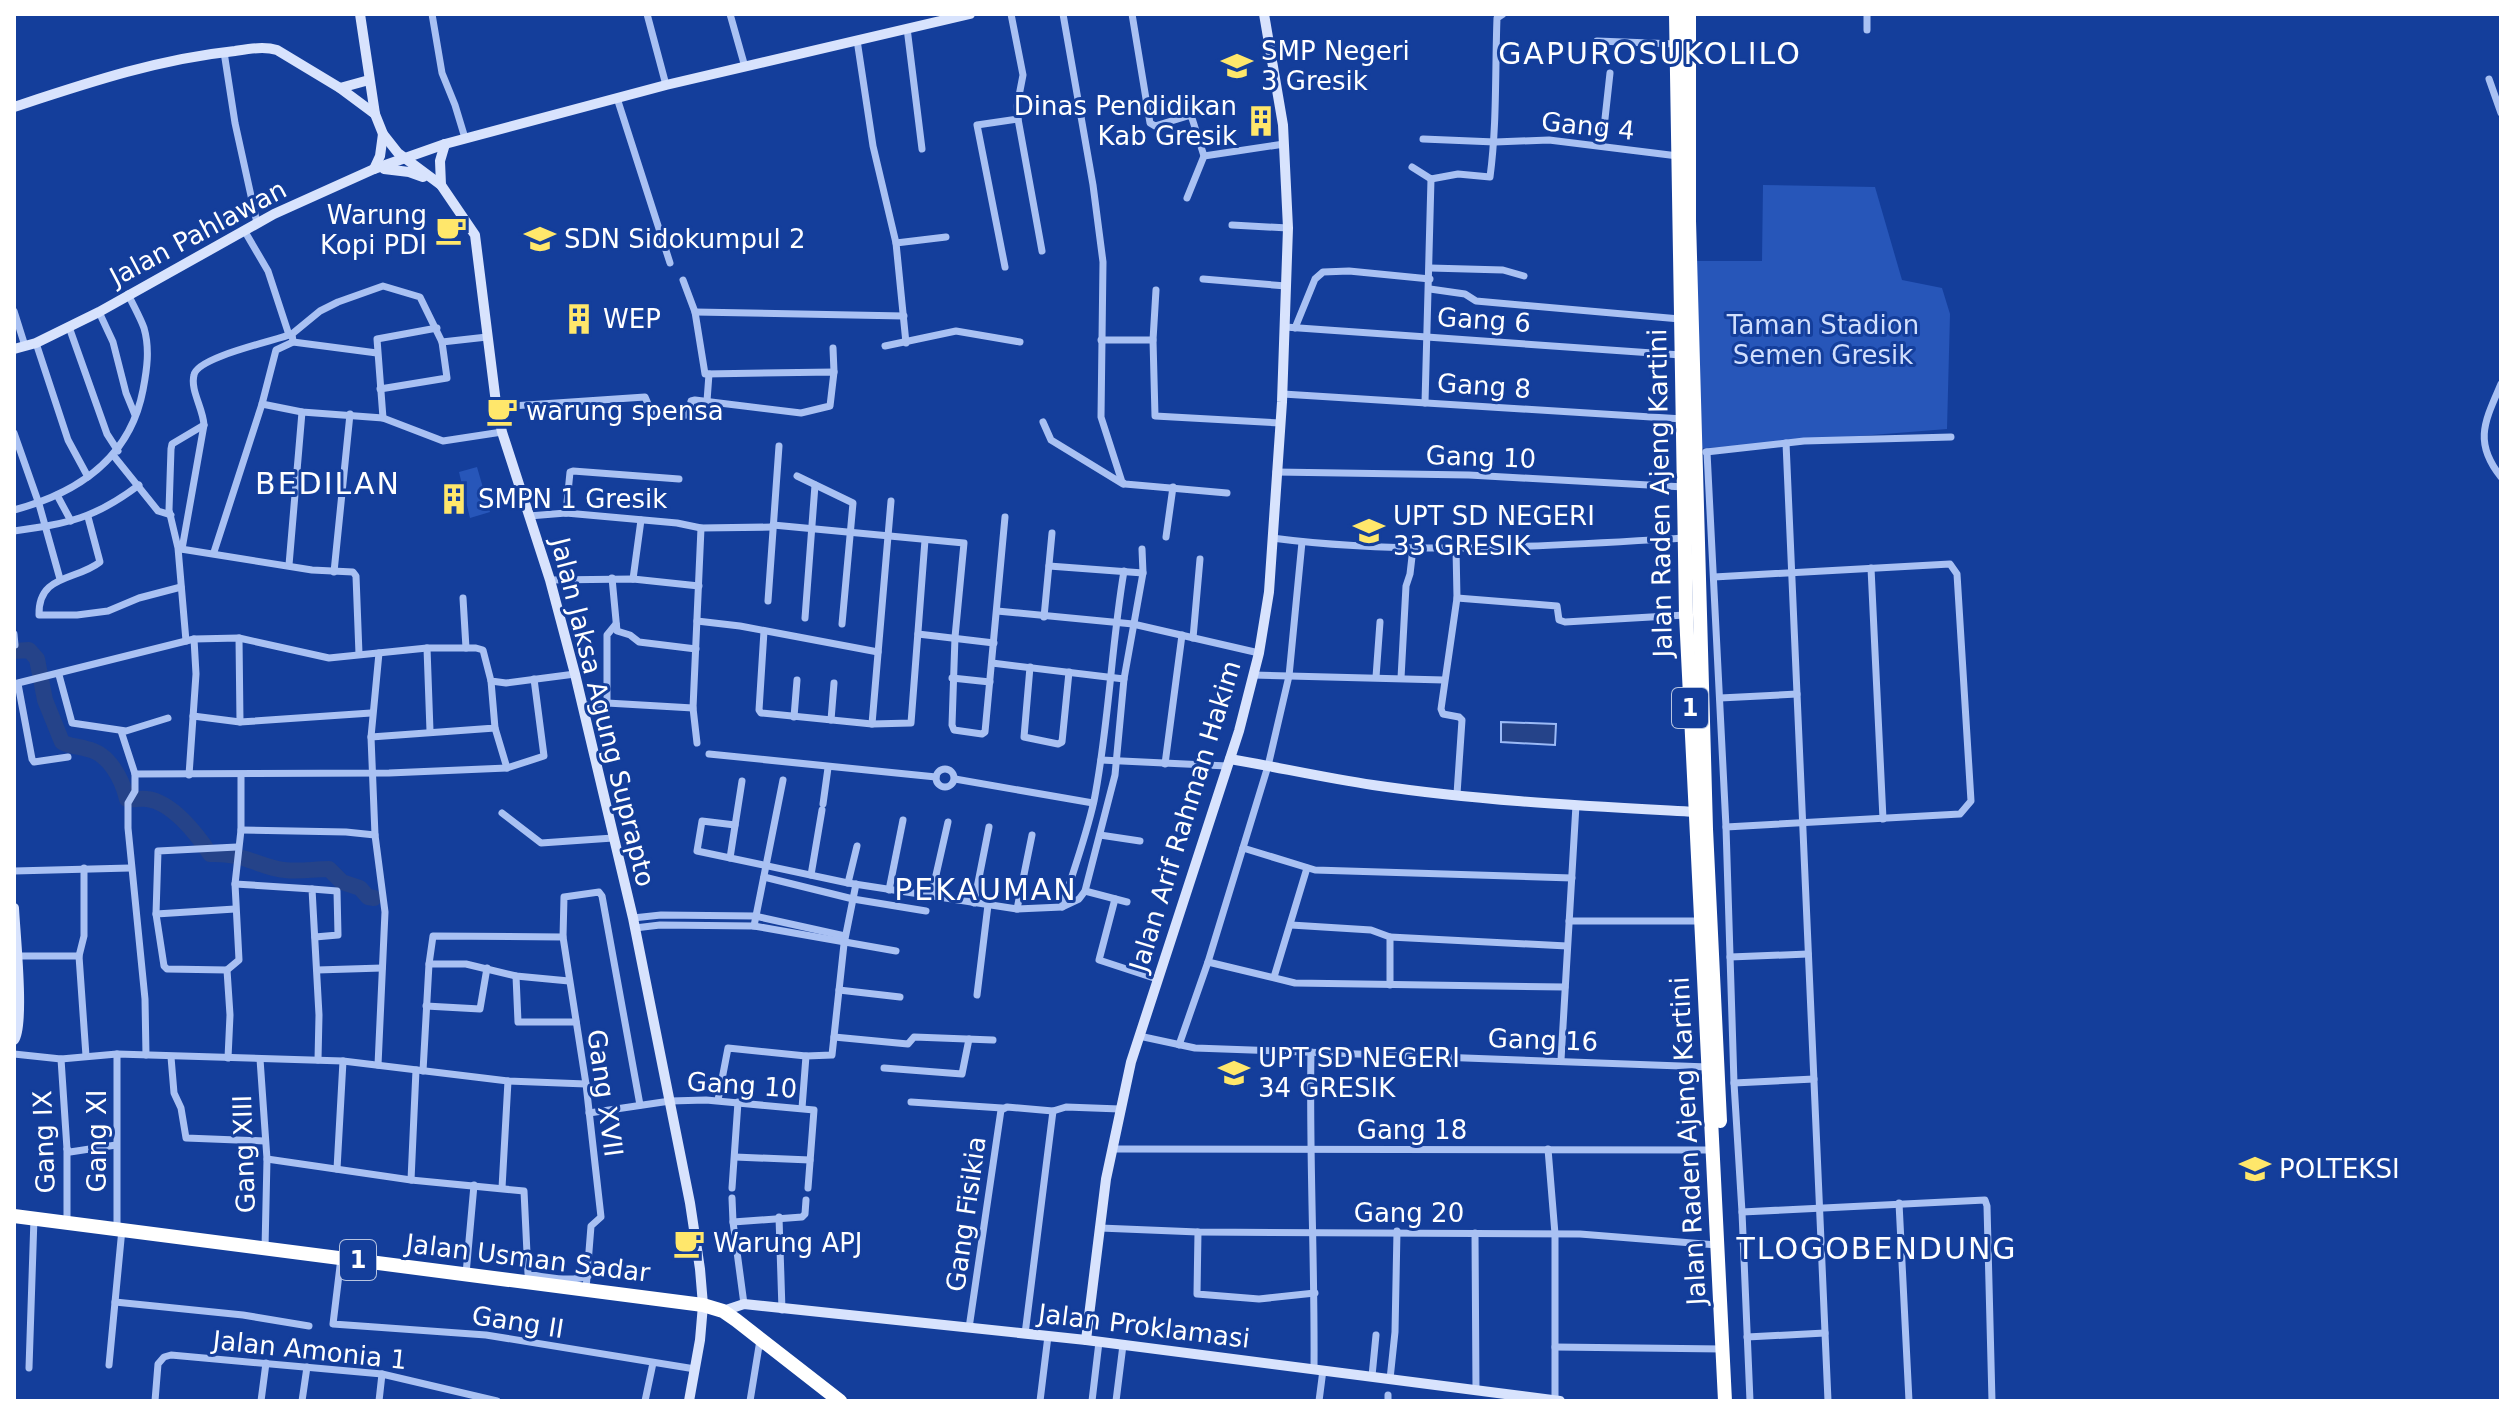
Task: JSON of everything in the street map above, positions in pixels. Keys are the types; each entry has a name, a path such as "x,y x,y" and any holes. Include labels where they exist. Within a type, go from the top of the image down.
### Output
{"highway":[{"name":"Jalan Raden Ajeng Kartini","path":"1676,14 1686,615 1695,812 1702,851"},
{"name":"Jalan Raden Ajeng Kartini","path":"1689,14 1689,221 1702,453 1702,851 1734,1401"},
{"name":"Jalan Raden Ajeng Kartini","path":"1703,873 1700,921 1725,1401"},
{"name":"Jalan Usman Sadar","path":"14,1216 466,1274 587,1283 703,1305"},
{"name":"1","path":"703,1305 723,1311 840,1401"}],"main road":[{"name":"Jalan Jaksa Agung Suprapto","path":"360,14 375,114 383,134 405,159 441,185 475,235 496,407 550,580 575,674 634,923 670,1101 700,1269 703,1305 689,1401"},
{"path":"383,134 407,151 445,144 666,85 907,28 934,18 970,14"},
{"name":"Jalan Arif Rahman Hakim","path":"1086,1340 1100,1228 1120,1109 1139,1036 1228,762 1259,653 1269,592 1276,472 1290,328 1286,286 1288,228 1283,125 1264,14"},
{"path":"14,107 161,62 273,48 340,88 375,114"},
{"path":"340,88 369,80"},
{"path":"383,134 374,169 409,172 441,185 440,161 445,144"},
{"name":"Jalan Pahlawan","path":"19,348 36,343 99,312 257,223 374,169 445,144"},
{"path":"1228,762 1374,785 1457,794 1695,812"},
{"path":"14,908 18,1033 14,1040"},
{"name":"Jalan Proklamasi","path":"723,1311 744,1304 1086,1340 1557,1401"}],"street":[{"path":"432,14 442,73 465,138"},
{"path":"647,14 666,85"},
{"path":"730,14 745,67"},
{"path":"1011,14 1023,75 1017,106 1018,119 1042,251"},
{"path":"1063,14 1103,262 1101,417 1123,484"},
{"path":"1132,14 1150,123 1155,126 1191,115 1204,156 1187,198"},
{"path":"1412,167 1431,179 1458,174 1490,177 1495,142 1493,112 1497,18 1503,14"},
{"path":"1867,14 1867,30"},
{"path":"907,28 922,149"},
{"path":"857,40 873,146 896,243 906,343"},
{"path":"1597,41 1676,44"},
{"path":"224,52 235,123 257,223"},
{"path":"1602,146 1610,73"},
{"path":"2489,79 2501,113"},
{"path":"617,98 670,263"},
{"path":"1005,267 977,125 1018,119"},
{"name":"Gang 4","path":"1423,139 1495,142 1549,140 1678,156"},
{"path":"1204,156 1284,144"},
{"path":"1425,403 1431,179"},
{"path":"1232,225 1288,228"},
{"path":"244,230 268,271 292,337"},
{"path":"896,243 946,237"},
{"path":"1430,268 1503,270 1524,276"},
{"path":"1290,328 1315,279 1323,272 1349,271 1430,279"},
{"path":"1203,279 1286,286"},
{"path":"683,280 695,312 705,374 834,372"},
{"path":"214,552 262,404 276,350 320,311 383,286 420,297 442,342 447,378 380,389"},
{"path":"1430,289 1465,294 1476,301 1680,319"},
{"path":"1156,290 1153,340 1155,416 1280,423"},
{"path":"14,510 39,504 88,477 116,453 136,416 148,361 144,330 128,294"},
{"path":"14,311 19,348"},
{"path":"99,312 113,342 126,393 136,416"},
{"path":"695,312 904,316"},
{"path":"69,327 116,453 158,511 171,515"},
{"path":"383,418 377,353 379,337 437,328"},
{"name":"Gang 6","path":"1290,328 1681,355"},
{"path":"885,346 956,331 1020,342"},
{"path":"189,775 196,674 181,587 180,548 204,425 193,383 194,373 197,367 229,353 292,337 377,353"},
{"path":"442,342 487,337"},
{"path":"1101,340 1153,340"},
{"path":"36,343 68,440 88,477"},
{"path":"496,407 645,397 653,416 689,415 691,401 801,413 830,406 833,348"},
{"path":"707,401 709,374"},
{"path":"2501,384 2488,413 2482,437 2486,454 2501,477"},
{"name":"Gang 8","path":"1283,394 1683,419"},
{"path":"262,404 302,412 383,418 443,441 502,432"},
{"path":"289,565 302,412"},
{"path":"334,572 350,414"},
{"path":"1043,422 1051,440 1123,484 1227,493"},
{"path":"180,548 171,515 171,446 204,425"},
{"path":"14,433 46,526 60,579"},
{"path":"1750,1401 1714,577 1702,453 1786,443 1951,437"},
{"path":"1786,443 1828,1401"},
{"path":"768,601 779,446"},
{"path":"566,513 570,472 573,471 679,479"},
{"name":"Gang 10","path":"1276,472 1469,475 1684,487"},
{"path":"797,476 852,501 854,506 842,624"},
{"path":"14,531 88,517 139,485"},
{"path":"805,618 815,485"},
{"path":"1166,537 1173,487"},
{"path":"57,495 71,521"},
{"path":"872,724 891,501"},
{"path":"529,516 566,513 701,528 773,526 964,543 952,678 952,728 982,734 985,732 1005,517"},
{"path":"88,517 100,562 49,586 42,597 39,615 108,611 139,598 181,587"},
{"path":"633,579 641,520"},
{"path":"697,743 693,708 701,528"},
{"path":"1044,617 1052,533"},
{"path":"1272,538 1413,548 1685,538"},
{"path":"764,631 759,710 794,717 872,724 911,723 925,540"},
{"path":"1179,1045 1208,962 1268,766 1289,676 1302,542"},
{"path":"180,548 334,572 353,572 356,576 359,654"},
{"path":"1401,678 1406,586 1413,548"},
{"path":"1456,548 1457,598 1441,711 1462,720 1457,794"},
{"path":"735,825 702,821 697,851 852,884 1017,909 1062,907 1079,899 1085,891 1113,787 1124,679 1143,573 1142,549"},
{"path":"1193,638 1200,559"},
{"path":"1714,577 1946,563 1955,569 1971,801 1960,814 1726,827"},
{"path":"1049,566 1143,573"},
{"path":"1871,568 1883,819"},
{"path":"1062,907 1091,814 1101,760 1108,676 1124,571"},
{"path":"612,578 617,631 639,642 696,649"},
{"path":"550,580 612,578 699,586"},
{"path":"463,598 466,648"},
{"path":"1457,598 1557,606 1559,620 1565,622 1686,615"},
{"path":"997,611 1133,624 1259,653"},
{"path":"697,621 878,652"},
{"path":"1376,677 1380,622"},
{"path":"607,703 607,635 616,624"},
{"path":"14,634 15,645"},
{"path":"918,634 994,643"},
{"path":"1165,764 1182,635"},
{"path":"239,638 240,722"},
{"path":"68,757 34,762 16,684 190,640 239,638 329,658 427,648 483,650 491,681 495,728 507,768"},
{"path":"427,648 430,731"},
{"path":"378,1065 385,912 375,835 371,713 379,653"},
{"path":"992,663 1124,679"},
{"path":"1030,667 1024,737 1058,744 1062,742 1069,672"},
{"path":"491,681 506,683 575,674"},
{"path":"59,675 72,723 121,731 168,718"},
{"path":"1253,675 1444,680"},
{"path":"952,678 990,682"},
{"path":"135,774 372,773 507,768 543,757 534,679"},
{"path":"794,717 797,680"},
{"path":"831,720 834,683"},
{"path":"1720,698 1797,694"},
{"path":"582,706 607,703 693,708"},
{"path":"193,716 240,722 371,713"},
{"path":"371,737 495,728"},
{"path":"121,731 135,774 135,791 128,803 130,868 145,999 146,1055"},
{"path":"709,754 936,777 939,771 945,769 951,770 955,779 1093,803"},
{"path":"1101,760 1165,764 1228,762"},
{"path":"811,875 828,768"},
{"path":"237,848 158,851 156,914 165,968 227,970 239,960 235,884 241,830 241,775"},
{"path":"754,926 783,780"},
{"path":"730,858 742,781"},
{"path":"1096,786 1113,787"},
{"path":"1561,1060 1576,805"},
{"path":"502,813 541,843 613,838"},
{"path":"1091,814 1104,816"},
{"path":"889,890 903,820"},
{"path":"931,897 948,822"},
{"path":"974,903 989,827"},
{"path":"241,830 375,835"},
{"path":"1017,909 1032,835"},
{"path":"1100,835 1140,841"},
{"path":"718,1100 728,1048 830,1057 844,940 853,899 857,846"},
{"path":"1243,848 1315,870 1572,878"},
{"path":"84,868 84,936 79,956 86,1056"},
{"path":"14,871 130,868"},
{"path":"1274,977 1307,868"},
{"path":"764,877 853,899 926,911"},
{"path":"235,884 337,891 338,935 315,937"},
{"path":"312,889 319,1015 318,1060"},
{"path":"1085,891 1127,902"},
{"name":"Gang XVII","path":"587,1283 591,1225 601,1217 586,1084 563,937 564,897 599,892 602,896 640,1105"},
{"path":"1115,899 1099,960 1157,979"},
{"path":"977,995 988,905"},
{"path":"156,914 235,909"},
{"path":"634,923 661,915 755,916 844,940"},
{"path":"1569,921 1700,921"},
{"path":"634,923 754,926 896,951"},
{"path":"1291,925 1371,930 1390,937 1567,946"},
{"path":"411,1180 432,937 563,937"},
{"path":"1390,937 1390,985"},
{"path":"1730,957 1808,954"},
{"path":"16,956 79,956"},
{"path":"1208,962 1295,983 1565,987"},
{"path":"429,964 466,964 516,976 569,981"},
{"path":"317,970 382,968"},
{"path":"426,1006 480,1009 487,968"},
{"path":"227,970 230,1015 228,1058"},
{"path":"516,976 518,1022 576,1022"},
{"path":"839,990 900,997"},
{"name":"Gang 16","path":"1139,1036 1195,1048 1708,1067"},
{"path":"834,1037 908,1044 914,1037 993,1040"},
{"path":"884,1068 962,1074 969,1039"},
{"path":"1311,1052 1310,1150 1319,1401"},
{"path":"14,1054 61,1059 117,1054 343,1061 508,1081 586,1084"},
{"name":"Gang XI","path":"109,1365 120,1229 116,1145 117,1054"},
{"path":"802,1108 806,1056"},
{"path":"171,1057 174,1093 181,1108 186,1138 265,1141"},
{"name":"Gang IX","path":"61,1059 67,1149 67,1223"},
{"name":"Gang XIII","path":"260,1059 267,1159 265,1248"},
{"path":"337,1169 343,1061"},
{"path":"1734,1083 1814,1079"},
{"path":"502,1188 508,1081"},
{"name":"Gang 10","path":"589,1113 670,1101 718,1100 816,1112 808,1188"},
{"path":"732,1188 738,1102"},
{"path":"911,1102 1053,1111 1066,1107 1120,1109"},
{"name":"Gang Fisikia","path":"969,1328 1003,1108"},
{"path":"1025,1334 1053,1111"},
{"path":"67,1149 70,1152 116,1145"},
{"name":"Gang 18","path":"1112,1149 1712,1150"},
{"path":"1548,1149 1555,1234 1557,1401"},
{"path":"735,1157 810,1160"},
{"path":"267,1159 411,1180 524,1192 529,1275 584,1278 587,1283"},
{"path":"466,1274 474,1185"},
{"path":"732,1198 744,1304"},
{"path":"1742,1212 1982,1199 1986,1202 1992,1401"},
{"path":"733,1222 803,1217 806,1200"},
{"path":"1899,1203 1909,1401"},
{"path":"779,1217 782,1310"},
{"path":"29,1368 34,1218"},
{"name":"Gang 20","path":"1100,1228 1198,1232 1555,1234 1717,1245"},
{"path":"1390,1379 1395,1332 1397,1231"},
{"path":"1198,1232 1197,1294 1259,1299 1315,1293"},
{"path":"1475,1233 1476,1390"},
{"name":"Gang II","path":"341,1258 333,1324 486,1335 695,1369"},
{"path":"115,1302 243,1315 309,1326"},
{"path":"1747,1337 1825,1333"},
{"path":"1372,1376 1376,1335"},
{"path":"1040,1401 1048,1336"},
{"path":"750,1401 760,1337"},
{"path":"1092,1401 1099,1342"},
{"path":"1116,1401 1123,1345"},
{"path":"1555,1347 1723,1349"},
{"name":"Jalan Amonia 1","path":"155,1401 158,1364 164,1357 382,1374 497,1401"},
{"path":"261,1401 266,1363"},
{"path":"645,1401 653,1363"},
{"path":"302,1401 307,1367"},
{"path":"379,1401 382,1374"},
{"path":"448,1401 458,1391 470,1401"}],"green space":[{"name":"Taman Stadion Semen Gresik","path":"1763,185 1875,187 1902,280 1942,288 1950,314 1947,429 1695,449 1691,261 1762,261"},
{"path":"477,467 490,512 470,518 459,472"}],"shaded area":[{"path":"1501,722 1556,724 1555,745 1501,742"}],"waterway":[{"path":"14,651 29,650 37,659 45,700 62,742 95,751 108,761 118,775 127,799 147,799 166,806 191,829 210,854 238,857 284,870 329,869 342,882 360,888 368,897 374,898"}],"place":[{"name":"SMP Negeri 3 Gresik","path":"1237,66"},
{"name":"Dinas Pendidikan Kab Gresik","path":"1261,121"},
{"name":"Warung Kopi PDI","path":"451,230"},
{"name":"SDN Sidokumpul 2","path":"540,239"},
{"name":"WEP","path":"579,319"},
{"name":"warung spensa","path":"502,411"},
{"name":"SMPN 1 Gresik","path":"454,499"},
{"name":"UPT SD NEGERI 33 GRESIK","path":"1369,531"},
{"name":"UPT SD NEGERI 34 GRESIK","path":"1234,1073"},
{"name":"POLTEKSI","path":"2255,1169"},
{"name":"Warung APJ","path":"689,1243"}],"district":[{"name":"GAPUROSUKOLILO","path":"1650,54"},
{"name":"BEDILAN","path":"328,484"},
{"name":"PEKAUMAN","path":"986,890"},
{"name":"TLOGOBENDUNG","path":"1877,1249"}]}
